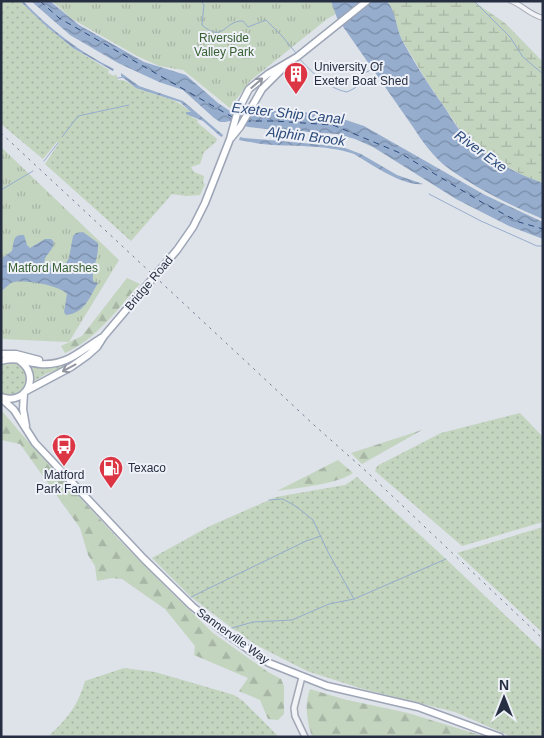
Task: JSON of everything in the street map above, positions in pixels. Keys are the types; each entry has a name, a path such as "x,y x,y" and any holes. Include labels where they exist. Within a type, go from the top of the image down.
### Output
{"main road":[{"name":"Bridge Road","path":"238,123 238,110 252,87 273,70 293,60 367,1"},
{"name":"Bridge Road","path":"1,398 16,398 78,363 97,347 104,336 177,250 193,226 238,123 264,86 285,65"},
{"path":"1,360 10,358 36,364 65,362 104,336"},
{"path":"1,354 16,354 45,361 56,361 72,357"},
{"path":"16,359 25,365 29,372 30,380 25,392 24,419 28,435"},
{"name":"Sannerville Way","path":"1,398 14,410 28,435 144,559 192,606 252,652 269,663 302,677 335,688 418,707 472,725 500,737"}],"street":[{"path":"511,1 520,2 529,13 543,18"},
{"path":"302,677 294,708 295,716 305,737"}],"green space":[{"path":"1,1 20,1 73,48 109,70 108,73 114,76 116,74 118,80 173,100 192,113 192,117 198,120 197,122 217,139 204,152 200,164 191,167 194,172 204,176 203,183 205,184 200,195 172,194 131,241 45,164 59,143 57,142 43,159 1,124"},
{"name":"Riverside Valley Park","path":"52,1 331,1 336,14 327,19 250,81 230,108 183,70 159,66 137,56 72,19"},
{"path":"388,1 473,1 505,23 543,62 543,183 528,178 498,162 462,133 426,80 401,38"},
{"name":"Matford Marshes","path":"1,147 119,260 69,342 1,339"},
{"path":"127,278 140,284 97,331 77,347 65,353 61,346 82,336"},
{"path":"72,360 74,363 46,374 33,382 30,364 65,363"},
{"path":"10,361 19,365 24,371 26,378 21,390 16,394 9,395 1,393 1,363"},
{"path":"1,410 122,543 213,633 281,679 284,686 284,714 278,720 268,719 260,700 239,691 248,678 194,655 195,646 165,609 122,579 112,578 97,581 95,566 88,555 80,528 20,444 1,440"},
{"path":"520,413 543,437 543,522 462,546 375,471 377,466 441,433"},
{"path":"422,430 362,464 351,453"},
{"path":"338,460 353,473 327,483 277,491"},
{"path":"357,477 543,651 543,737 512,737 455,712 363,689 307,671 256,645 232,628 191,597 152,558 210,526 276,497 345,485"},
{"path":"543,527 543,633 457,553"},
{"path":"124,668 155,672 234,695 243,701 279,737 57,737 50,735 72,711 85,681"},
{"path":"310,689 343,699 408,713 486,737 312,737 307,713"}],"water":[{"path":"20,1 23,1 65,39 114,69 113,71 73,48"},
{"name":"Exeter Ship Canal","path":"31,1 50,1 79,25 144,62 186,75 218,103 233,113 241,116 260,110 289,112 293,110 346,120 364,126 485,195 543,222 543,239 509,226 456,199 373,147 355,139 337,134 267,129 248,127 230,121 220,122 183,90 159,82 118,63 70,35"},
{"name":"River Exe","path":"331,1 387,1 407,49 462,133 479,149 499,163 543,183 543,219 482,190 459,176 438,159 420,138 337,18"},
{"path":"121,73 139,86 183,101 223,135 222,137 203,121 186,114 186,112 191,112 180,102 136,88 121,76"},
{"path":"240,137 345,148 361,154 397,175 423,184 415,184 397,178 354,154 343,151 320,147 262,144 239,140"},
{"path":"83,232 98,243 93,281 98,283 86,304 78,311 66,315 64,312 67,294 50,286 14,282 1,291 1,259 12,251 14,240 17,236 24,235 30,248 45,239 51,239 54,242 44,261 44,264 47,266 66,263 69,258 73,236 76,233"}],"waterway":[{"path":"201,1 204,5 202,25 209,30 220,32 237,22 243,21 248,27 266,20 296,53"},
{"path":"474,1 510,37 523,57 543,74"},
{"path":"300,59 327,84 347,92 355,88 360,75 373,69"},
{"name":"Alphin Brook","path":"118,78 125,77"},
{"path":"62,137 78,116 129,105"},
{"path":"44,161 58,143"},
{"path":"1,190 33,171"},
{"path":"429,194 481,221 537,246 543,246"},
{"path":"269,500 283,499 313,520 354,599"},
{"path":"191,597 306,541 321,536"},
{"path":"232,628 253,622 292,620 329,604 354,599 446,559"}],"ferry route":[{"path":"40,1 59,18 234,118"},
{"path":"245,121 333,125 400,153 483,203 519,222 543,229"}],"railway":[{"path":"1,133 368,473 543,639"}],"place":[{"name":"University Of Exeter Boat Shed","path":"296,95"},
{"name":"Matford Park Farm","path":"64,467"},
{"name":"Texaco","path":"111,489"}]}
